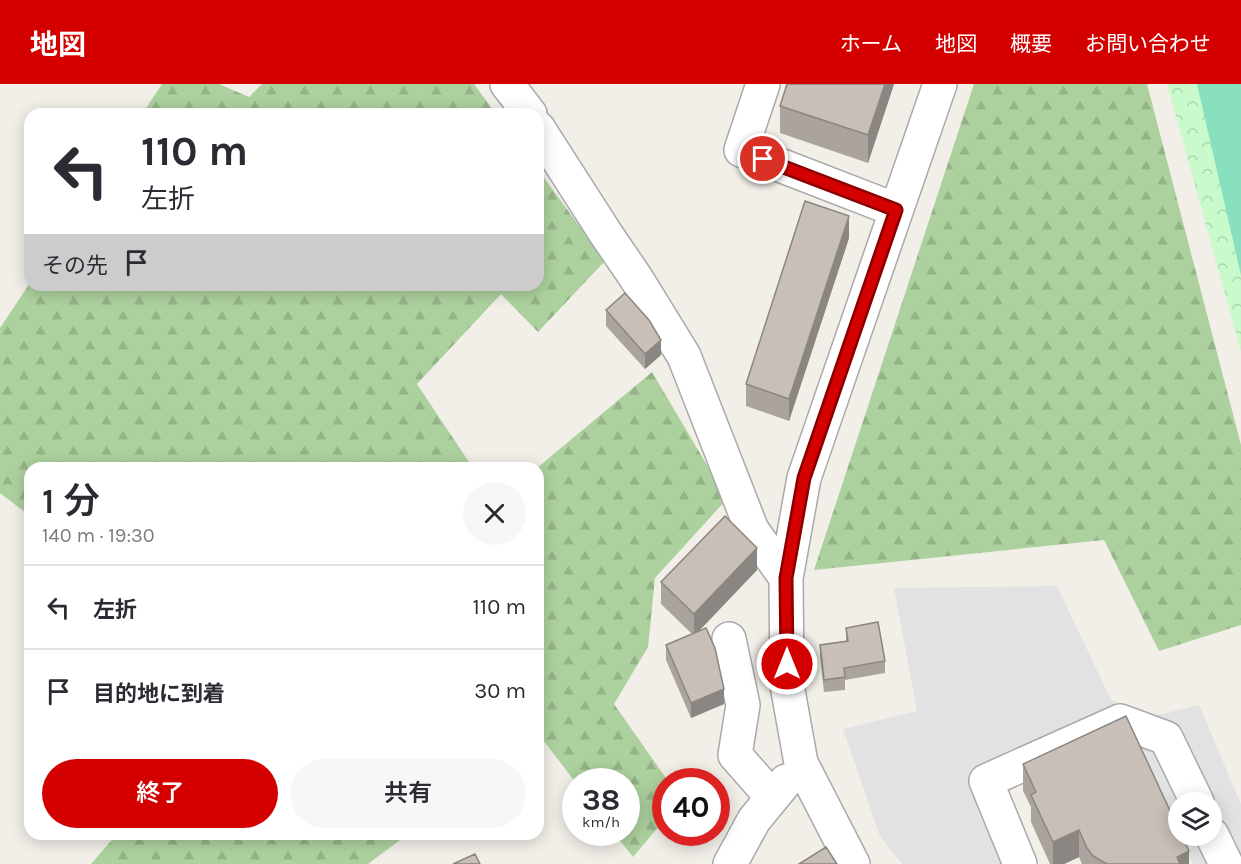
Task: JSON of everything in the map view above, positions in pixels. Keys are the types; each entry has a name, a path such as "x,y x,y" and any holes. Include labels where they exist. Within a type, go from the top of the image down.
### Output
{"street":[{"path":"507,84 525,108"},
{"path":"762,84 741,150 896,210"},
{"path":"853,864 801,763 787,685 786,578 804,478 940,84"},
{"path":"544,137 684,356 752,530 786,578"},
{"path":"729,639 743,705 735,755 772,797"},
{"path":"1020,864 986,781 1120,721 1166,738 1192,792"},
{"path":"730,864 754,820 801,763"},
{"path":"1217,846 1226,864"}],"green space":[{"path":"162,84 219,84 249,97 262,84 474,84 492,108 146,108"},
{"path":"974,84 1147,84 1241,445 1241,625 1159,651 1104,540 814,570"},
{"path":"1167,84 1241,84 1241,352"},
{"path":"1197,84 1241,84 1241,275"},
{"path":"544,178 605,261 538,332 501,294 417,384 469,462 24,462 24,511 0,493 0,328 25,291 544,291"},
{"path":"652,372 727,499 655,578 648,647 614,704 659,768 652,768 652,835 633,857 624,846 640,846 640,768 565,768 544,741 544,462"},
{"path":"112,840 400,840 368,864 91,864"}],"shaded area":[{"path":"1057,586 1111,700 1154,716 1199,705 1241,804 1241,864 1193,864 1185,846 1222,846 1222,792 1168,792 1168,808 1136,736 1001,789 1034,864 902,864 880,836 843,729 917,711 894,588"}],"building":[{"path":"787,84 885,84 868,135 780,106"},
{"path":"805,201 849,216 789,399 746,384"},
{"path":"625,293 649,320 661,340 645,354 606,310"},
{"path":"725,516 757,548 694,614 661,582"},
{"path":"878,622 885,661 844,668 845,677 824,680 820,645 848,641 846,628"},
{"path":"706,628 715,648 724,689 691,703 666,645"},
{"path":"1126,716 1168,806 1168,846 1187,846 1189,851 1177,857 1180,864 1107,864 1093,856 1079,830 1053,842 1031,795 1036,792 1023,764"},
{"path":"826,847 837,864 799,864"},
{"path":"475,854 480,864 453,864"}],"route":[{"path":"763,159 896,210 804,478 786,578 787,664"}]}
